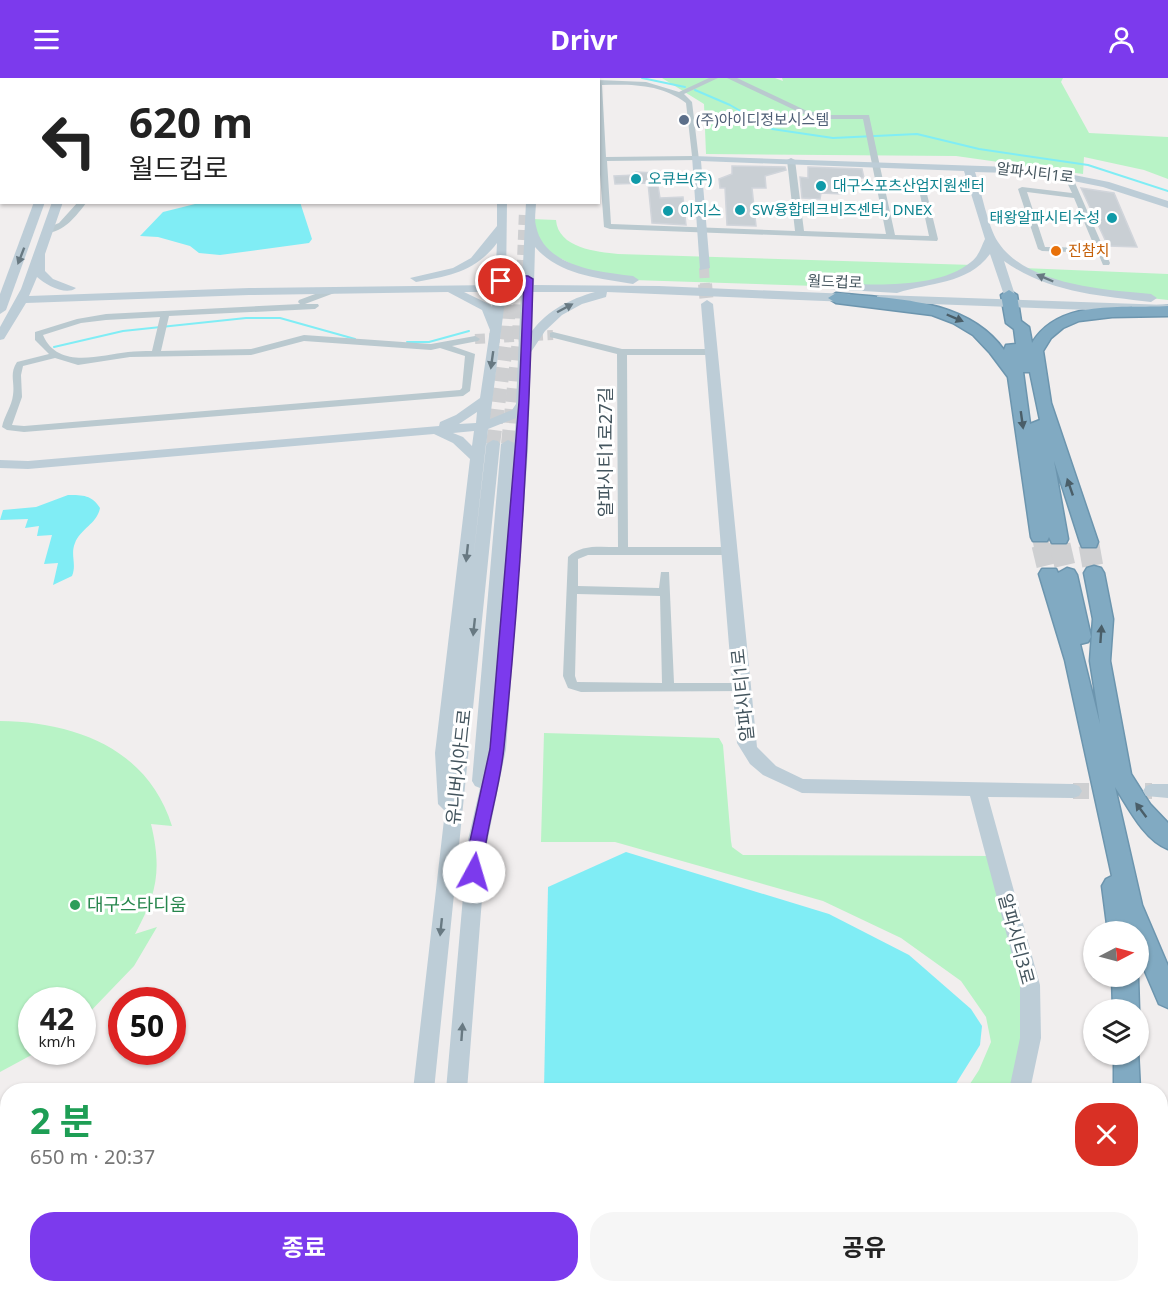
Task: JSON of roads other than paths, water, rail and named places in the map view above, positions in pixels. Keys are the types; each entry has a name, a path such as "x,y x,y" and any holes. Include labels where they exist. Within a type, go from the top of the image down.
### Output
{"highway":[{"path":"836,298 930,309 956,318 992,341 1016,380"},
{"path":"1010,299 1014,323"},
{"path":"1089,542 1043,403 1035,351 1044,334 1072,318 1167,305"},
{"path":"1014,323 1010,327 1016,380 1040,537"},
{"path":"1014,323 1021,327 1059,539"},
{"path":"1094,573 1102,619 1097,712"},
{"path":"1058,575 1097,712 1130,905 1168,996"},
{"path":"1107,774 1168,839"},
{"path":"1107,774 1119,921"},
{"path":"1107,774 1142,903 1168,964"},
{"path":"1127,1065 1127,1083"}],"main road":[{"name":"알파시티1로","path":"696,158 1015,169 1068,176 1168,205"},
{"path":"696,158 704,267"},
{"path":"698,178 709,167 743,159"},
{"path":"968,167 1010,299"},
{"path":"0,310 39,204"},
{"path":"0,336 9,325 57,204"},
{"path":"450,848 444,753 477,458 496,333 501,283 502,204"},
{"path":"521,206 538,244 560,261 634,284"},
{"path":"476,850 497,749 524,402 531,226"},
{"path":"416,278 448,273 478,261 489,249 502,228"},
{"path":"878,288 935,281 955,276 980,260 988,249 990,240"},
{"path":"990,240 1015,263 1055,283 1079,290 1167,305"},
{"path":"42,244 39,272 68,293"},
{"path":"502,257 518,264 530,257"},
{"path":"22,295 416,278 501,283"},
{"path":"9,325 68,293 323,291 434,288 501,283"},
{"name":"월드컵로","path":"501,283 878,288 1010,299"},
{"path":"526,350 540,325 558,311 592,296 634,284"},
{"name":"월드컵로","path":"634,284 836,298 1010,299 1167,305"},
{"path":"434,288 463,294 481,304 490,315 496,333"},
{"name":"알파시티1로","path":"707,304 747,744 763,767 778,777 802,786 1073,791"},
{"path":"497,315 511,307 523,309 526,315"},
{"path":"433,430 461,418 487,399"},
{"path":"0,464 38,464 483,426 517,413 524,402"},
{"path":"433,430 459,440 477,458"},
{"name":"유니버시아드로","path":"425,1083 450,848 501,444 476,850 458,1083"},
{"name":"알파시티3로","path":"977,789 1030,985 1031,1039 1022,1083"}],"street":[{"path":"679,94 715,78"},
{"path":"730,78 765,92 798,110 832,117 866,117 891,237"},
{"path":"600,81 649,86 679,94 689,102 696,158 603,159"},
{"path":"600,112 607,225 610,227 702,232 934,238 922,188 880,187"},
{"path":"791,160 800,234"},
{"path":"1068,176 1106,262"},
{"path":"1077,196 1022,189 1042,249 1101,250"},
{"path":"47,231 62,225 82,205"},
{"path":"246,310 262,305 308,302 323,291"},
{"path":"55,356 40,340 38,333 92,319 163,324 246,310 315,306"},
{"path":"156,353 163,324"},
{"path":"553,335 622,352 711,352"},
{"path":"444,346 470,354 466,389 463,393 15,430 7,427 18,394 15,383 17,368 20,364 55,356 86,361 156,353 251,351 313,337 373,345 444,346 475,339"},
{"name":"알파시티1로27길","path":"622,352 623,551"},
{"path":"729,551 623,551 579,553 573,557 569,676 572,685 742,688"},
{"path":"665,575 668,687"},
{"path":"572,590 665,592"}],"water":[{"path":"195,204 301,204 312,239 309,243 220,255 199,253 190,246 158,237 140,236 163,212"},
{"path":"68,495 87,497 94,500 100,508 96,518 77,538 73,552 72,576 53,585 58,563 44,564 52,535 37,536 39,526 25,528 28,519 0,520 3,510 36,507"},
{"path":"626,852 829,914 909,955 971,1009 982,1026 980,1045 956,1083 544,1083 548,887"}],"waterway":[{"path":"642,78 685,87"},
{"path":"695,90 730,105 772,129 833,138 917,134 979,149 1088,165 1168,191"},
{"path":"54,347 123,331 246,318 280,318 355,339"},
{"path":"407,342 429,342 469,331"}],"tunnel":[{"path":"521,285 524,210"},
{"path":"704,268 705,285"},
{"path":"509,285 510,274"},
{"path":"493,444 507,339 510,284"},
{"path":"508,444 519,339 521,284"},
{"path":"705,284 707,304"},
{"path":"475,339 553,335"},
{"path":"1040,537 1042,547"},
{"path":"1059,539 1061,547"},
{"path":"1089,542 1090,547"},
{"path":"1042,545 1049,574"},
{"path":"1060,545 1067,575"},
{"path":"1089,545 1094,573"},
{"path":"1073,791 1152,791"}],"place":[{"name":"(주)아이디정보시스템","path":"684,120"},
{"name":"오큐브(주)","path":"636,179"},
{"name":"대구스포츠산업지원센터","path":"821,186"},
{"name":"SW융합테크비즈센터, DNEX","path":"740,210"},
{"name":"이지스","path":"668,211"},
{"name":"태왕알파시티수성","path":"1112,218"},
{"name":"진참치","path":"1056,251"},
{"name":"대구스타디움","path":"75,905"}]}
